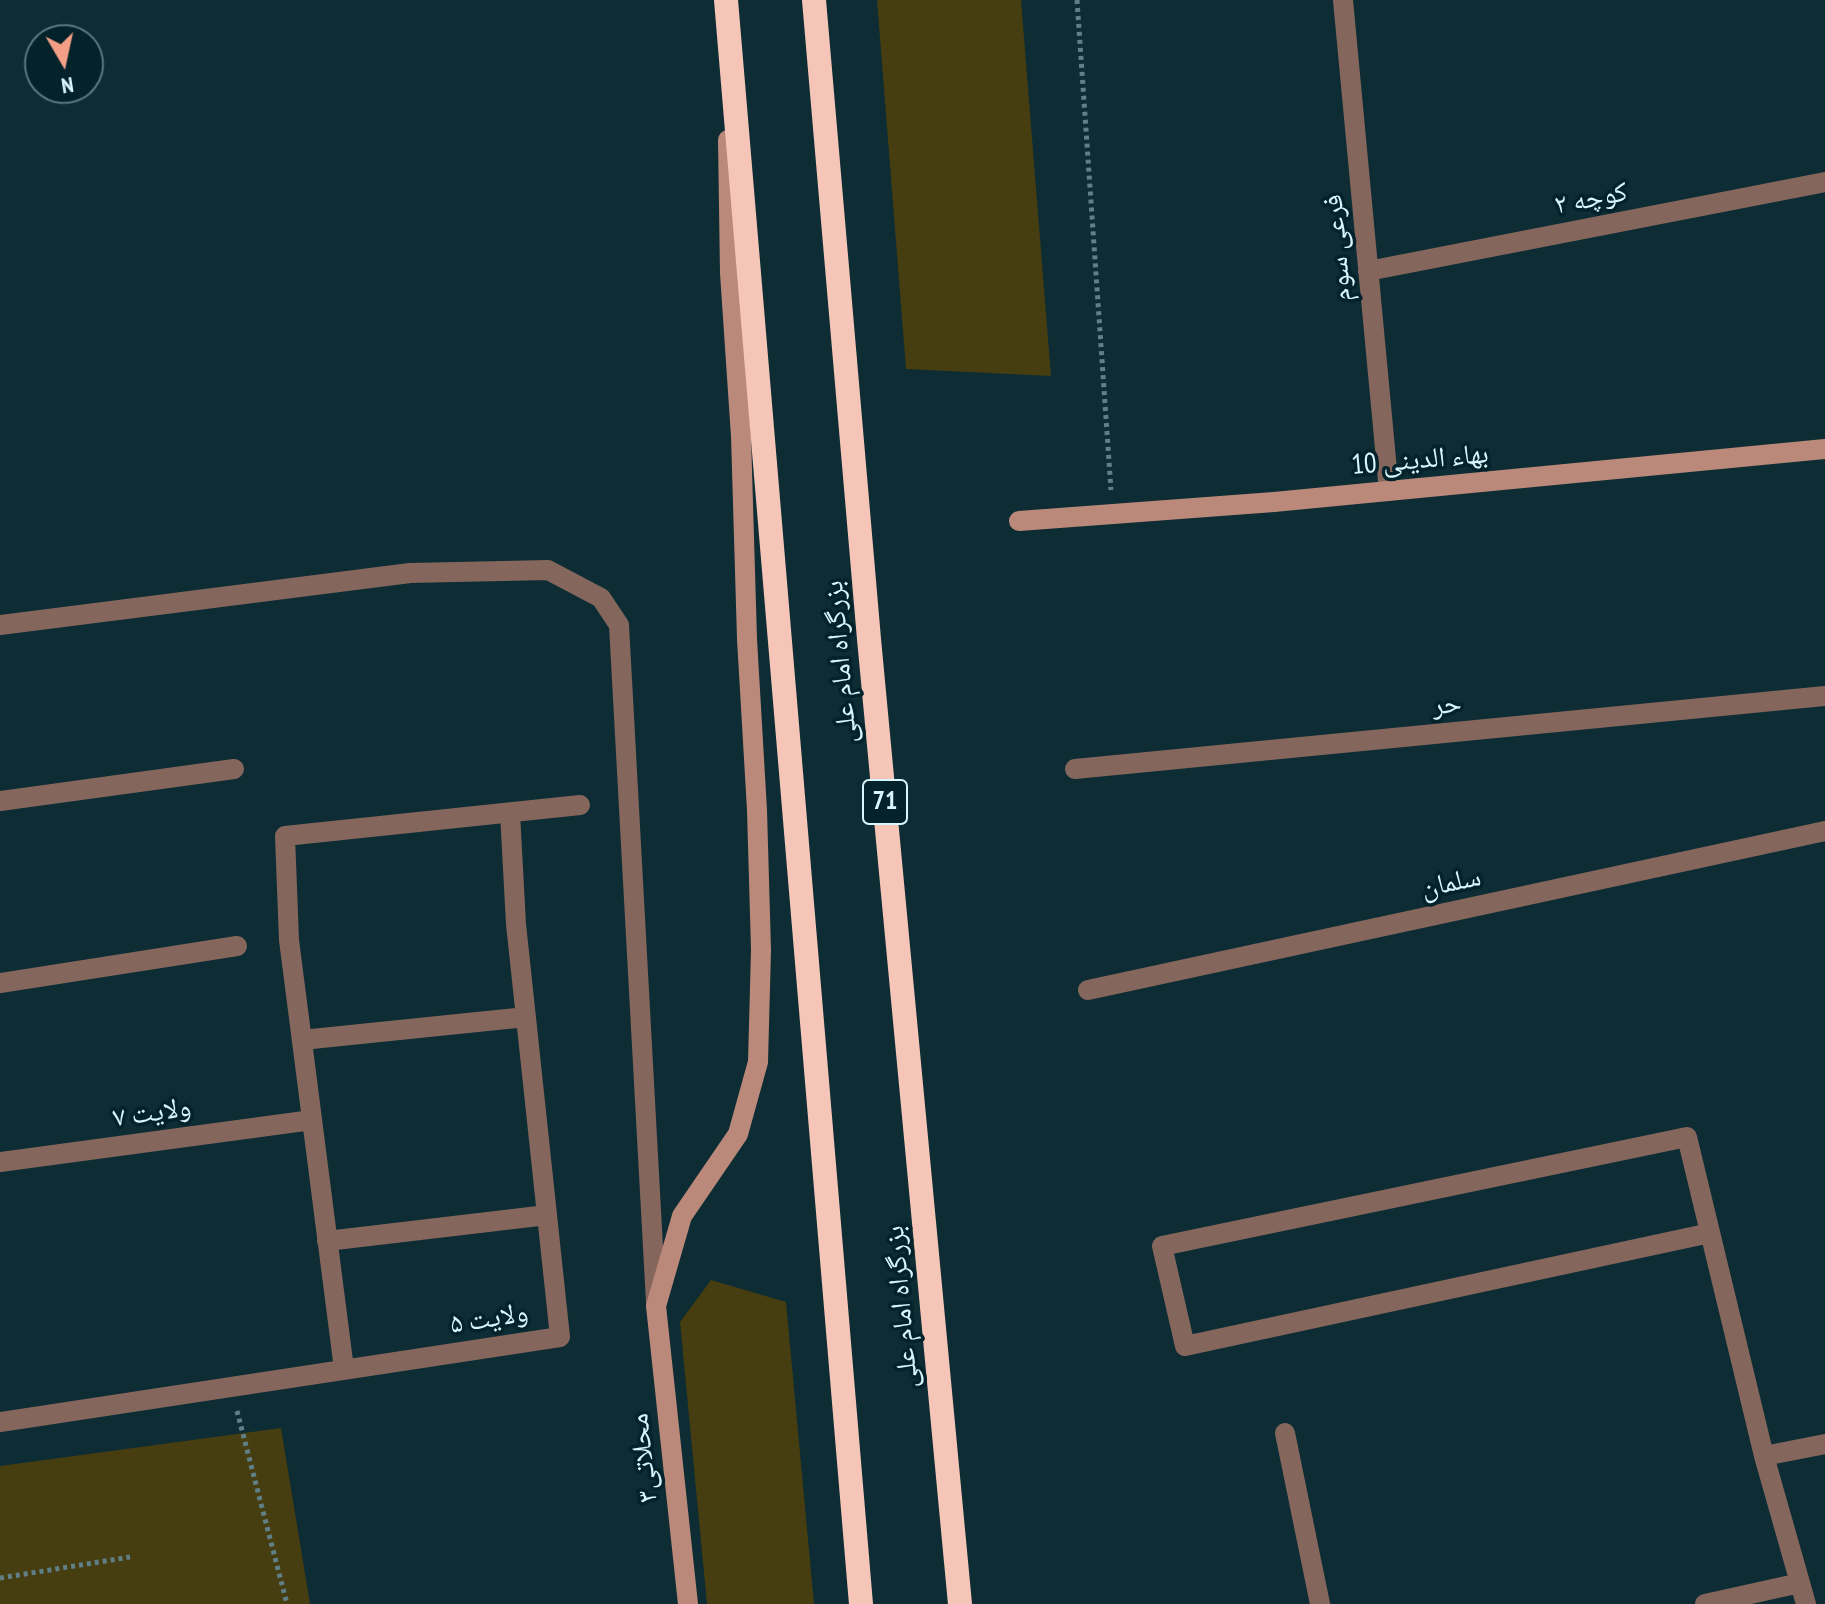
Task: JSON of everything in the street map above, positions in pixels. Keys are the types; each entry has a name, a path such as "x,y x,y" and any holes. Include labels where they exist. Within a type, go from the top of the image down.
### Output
{"highway":[{"path":"726,0 861,1604"},
{"name":"بزرگراه امام علی","path":"814,0 869,639 960,1604"}],"main road":[{"path":"656,1306 682,1216 738,1134 758,1062 761,950 757,810 748,668 741,436 730,273 726,0"},
{"name":"بهاء الدینی 10","path":"1019,521 1389,491 1825,449"},
{"name":"محلاتی۳","path":"656,1306 688,1604"}],"street":[{"name":"فرعی سوم","path":"1343,0 1389,491"},
{"name":"کوچه ۲","path":"1368,271 1825,182"},
{"path":"0,625 410,573 548,570 601,598 619,625 656,1306"},
{"name":"حر","path":"1075,769 1825,696"},
{"path":"0,801 234,769"},
{"path":"344,1369 289,940 285,836 580,805"},
{"name":"ولایت ۵","path":"0,1422 560,1337 516,924 510,813"},
{"name":"سلمان","path":"1088,990 1825,831"},
{"path":"0,983 237,946"},
{"path":"302,1040 526,1017"},
{"name":"ولایت ۷","path":"0,1162 312,1120"},
{"path":"1710,1233 1185,1346 1162,1246 1687,1137 1764,1456 1806,1604"},
{"path":"327,1241 547,1215"},
{"path":"1285,1433 1320,1604"},
{"path":"1764,1456 1825,1444"},
{"path":"1705,1604 1800,1583"}],"path":[{"path":"1077,0 1113,514"},
{"path":"230,1387 287,1604"},
{"path":"0,1578 130,1557"}],"shaded area":[{"path":"877,0 1021,0 1051,376 906,369"},
{"path":"711,1280 786,1302 814,1604 707,1604 680,1322"},
{"path":"281,1428 310,1604 0,1604 0,1466"}]}
